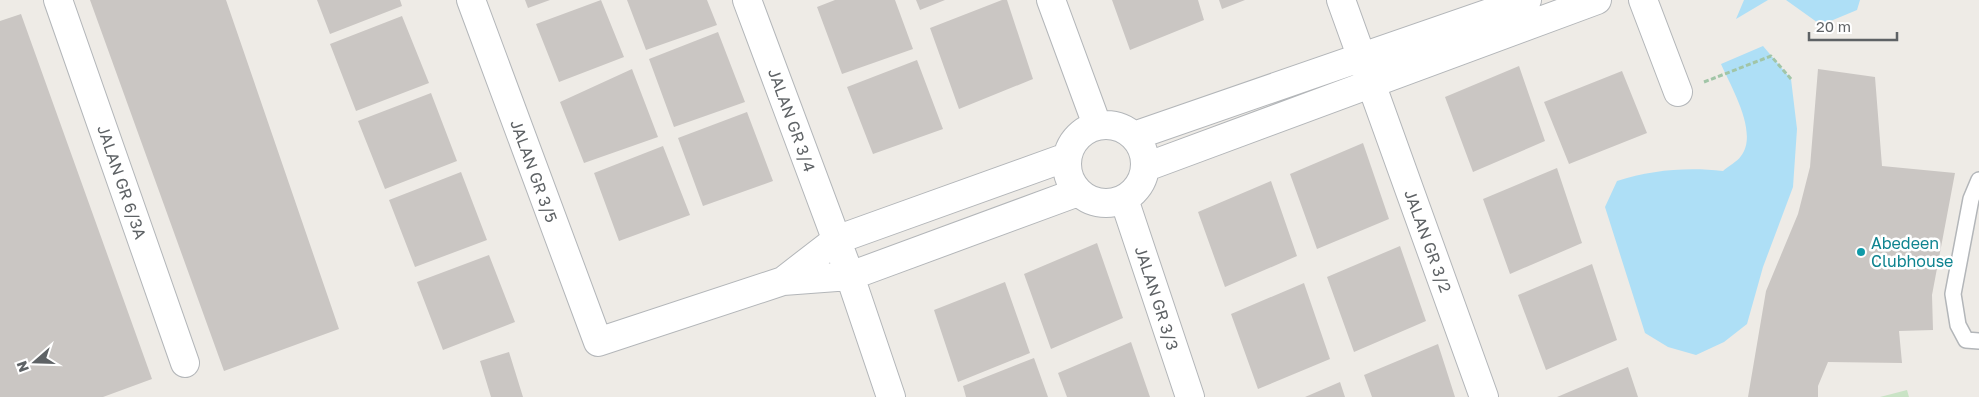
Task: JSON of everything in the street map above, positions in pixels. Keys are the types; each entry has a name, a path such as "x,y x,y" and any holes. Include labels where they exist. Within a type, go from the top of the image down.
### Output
{"street":[{"name":"JALAN GR 6/3A","path":"58,0 186,364"},
{"name":"JALAN GR 3/5","path":"471,0 598,342 783,281"},
{"name":"JALAN GR 3/4","path":"747,0 850,276"},
{"path":"1051,0 1097,126"},
{"path":"1341,0 1361,57"},
{"path":"1134,136 1527,0"},
{"path":"1146,167 1597,0"},
{"path":"1643,0 1678,92"},
{"name":"JALAN GR 3/2","path":"1361,57 1484,397"},
{"path":"1114,125 1134,136 1144,155 1146,167 1139,186 1124,199 1104,203 1090,200 1078,192 1069,175 1068,157 1077,137 1097,126 1114,125"},
{"path":"783,281 836,240 1068,157"},
{"path":"783,281 850,276 1078,192"},
{"name":"JALAN GR 3/3","path":"1124,199 1190,397"},
{"path":"850,276 891,397"}],"lane":[{"path":"1979,180 1970,199 1953,294 1958,325 1966,340 1979,341"}],"path":[{"path":"1678,92 1771,56 1791,79"}],"green space":[{"path":"1907,390 1909,397 1880,397"}],"water":[{"path":"1744,0 1768,0 1736,19"},
{"path":"1786,0 1860,0 1857,10 1821,25"},
{"path":"1763,46 1791,79 1797,129 1793,187 1763,267 1747,324 1724,342 1696,355 1668,347 1645,333 1605,207 1617,181 1669,170 1723,171 1741,156 1746,146 1745,123 1721,64"}],"building":[{"path":"90,0 226,0 339,329 224,371"},
{"path":"317,0 400,0 402,6 330,34"},
{"path":"525,0 550,0 528,8"},
{"path":"601,0 624,57 559,82 536,24"},
{"path":"627,0 707,0 717,25 646,50"},
{"path":"835,0 895,0 913,49 842,74 817,7"},
{"path":"916,0 945,0 920,10"},
{"path":"1002,0 1007,0 1033,79 959,109 930,28"},
{"path":"1112,0 1198,0 1204,20 1130,50"},
{"path":"1219,0 1245,0 1222,9"},
{"path":"21,14 152,379 103,397 0,397 0,21"},
{"path":"402,16 429,83 356,111 330,44"},
{"path":"718,32 745,102 674,127 649,59"},
{"path":"917,60 943,129 873,154 847,87"},
{"path":"1519,66 1545,141 1473,172 1445,97"},
{"path":"632,69 658,137 584,163 560,102"},
{"name":"Abedeen Clubhouse","path":"1818,69 1875,77 1882,166 1955,173 1932,295 1933,330 1899,331 1902,363 1828,362 1818,386 1818,397 1748,397 1766,291 1798,214 1810,167"},
{"path":"1622,71 1647,133 1569,164 1544,102"},
{"path":"431,93 457,161 385,189 358,121"},
{"path":"747,112 773,181 703,206 678,138"},
{"path":"1363,143 1389,219 1317,249 1290,174"},
{"path":"663,146 690,215 619,241 594,173"},
{"path":"1557,168 1582,243 1510,274 1483,199"},
{"path":"461,172 487,240 415,267 389,200"},
{"path":"1271,181 1297,256 1225,287 1198,212"},
{"path":"1097,243 1123,318 1051,349 1024,274"},
{"path":"1400,246 1426,321 1354,352 1327,277"},
{"path":"489,255 515,322 443,350 417,282"},
{"path":"1592,264 1617,340 1546,370 1518,295"},
{"path":"1005,282 1030,353 958,382 934,310"},
{"path":"1304,283 1330,359 1258,389 1231,314"},
{"path":"1131,342 1150,397 1067,397 1058,373"},
{"path":"1438,344 1455,397 1372,397 1364,375"},
{"path":"509,352 523,397 491,397 480,361"},
{"path":"1034,358 1048,397 966,397 963,386"},
{"path":"1628,367 1638,397 1557,397"},
{"path":"1340,382 1345,397 1305,397"}],"place":[{"name":"Abedeen Clubhouse","path":"1861,252"}]}
